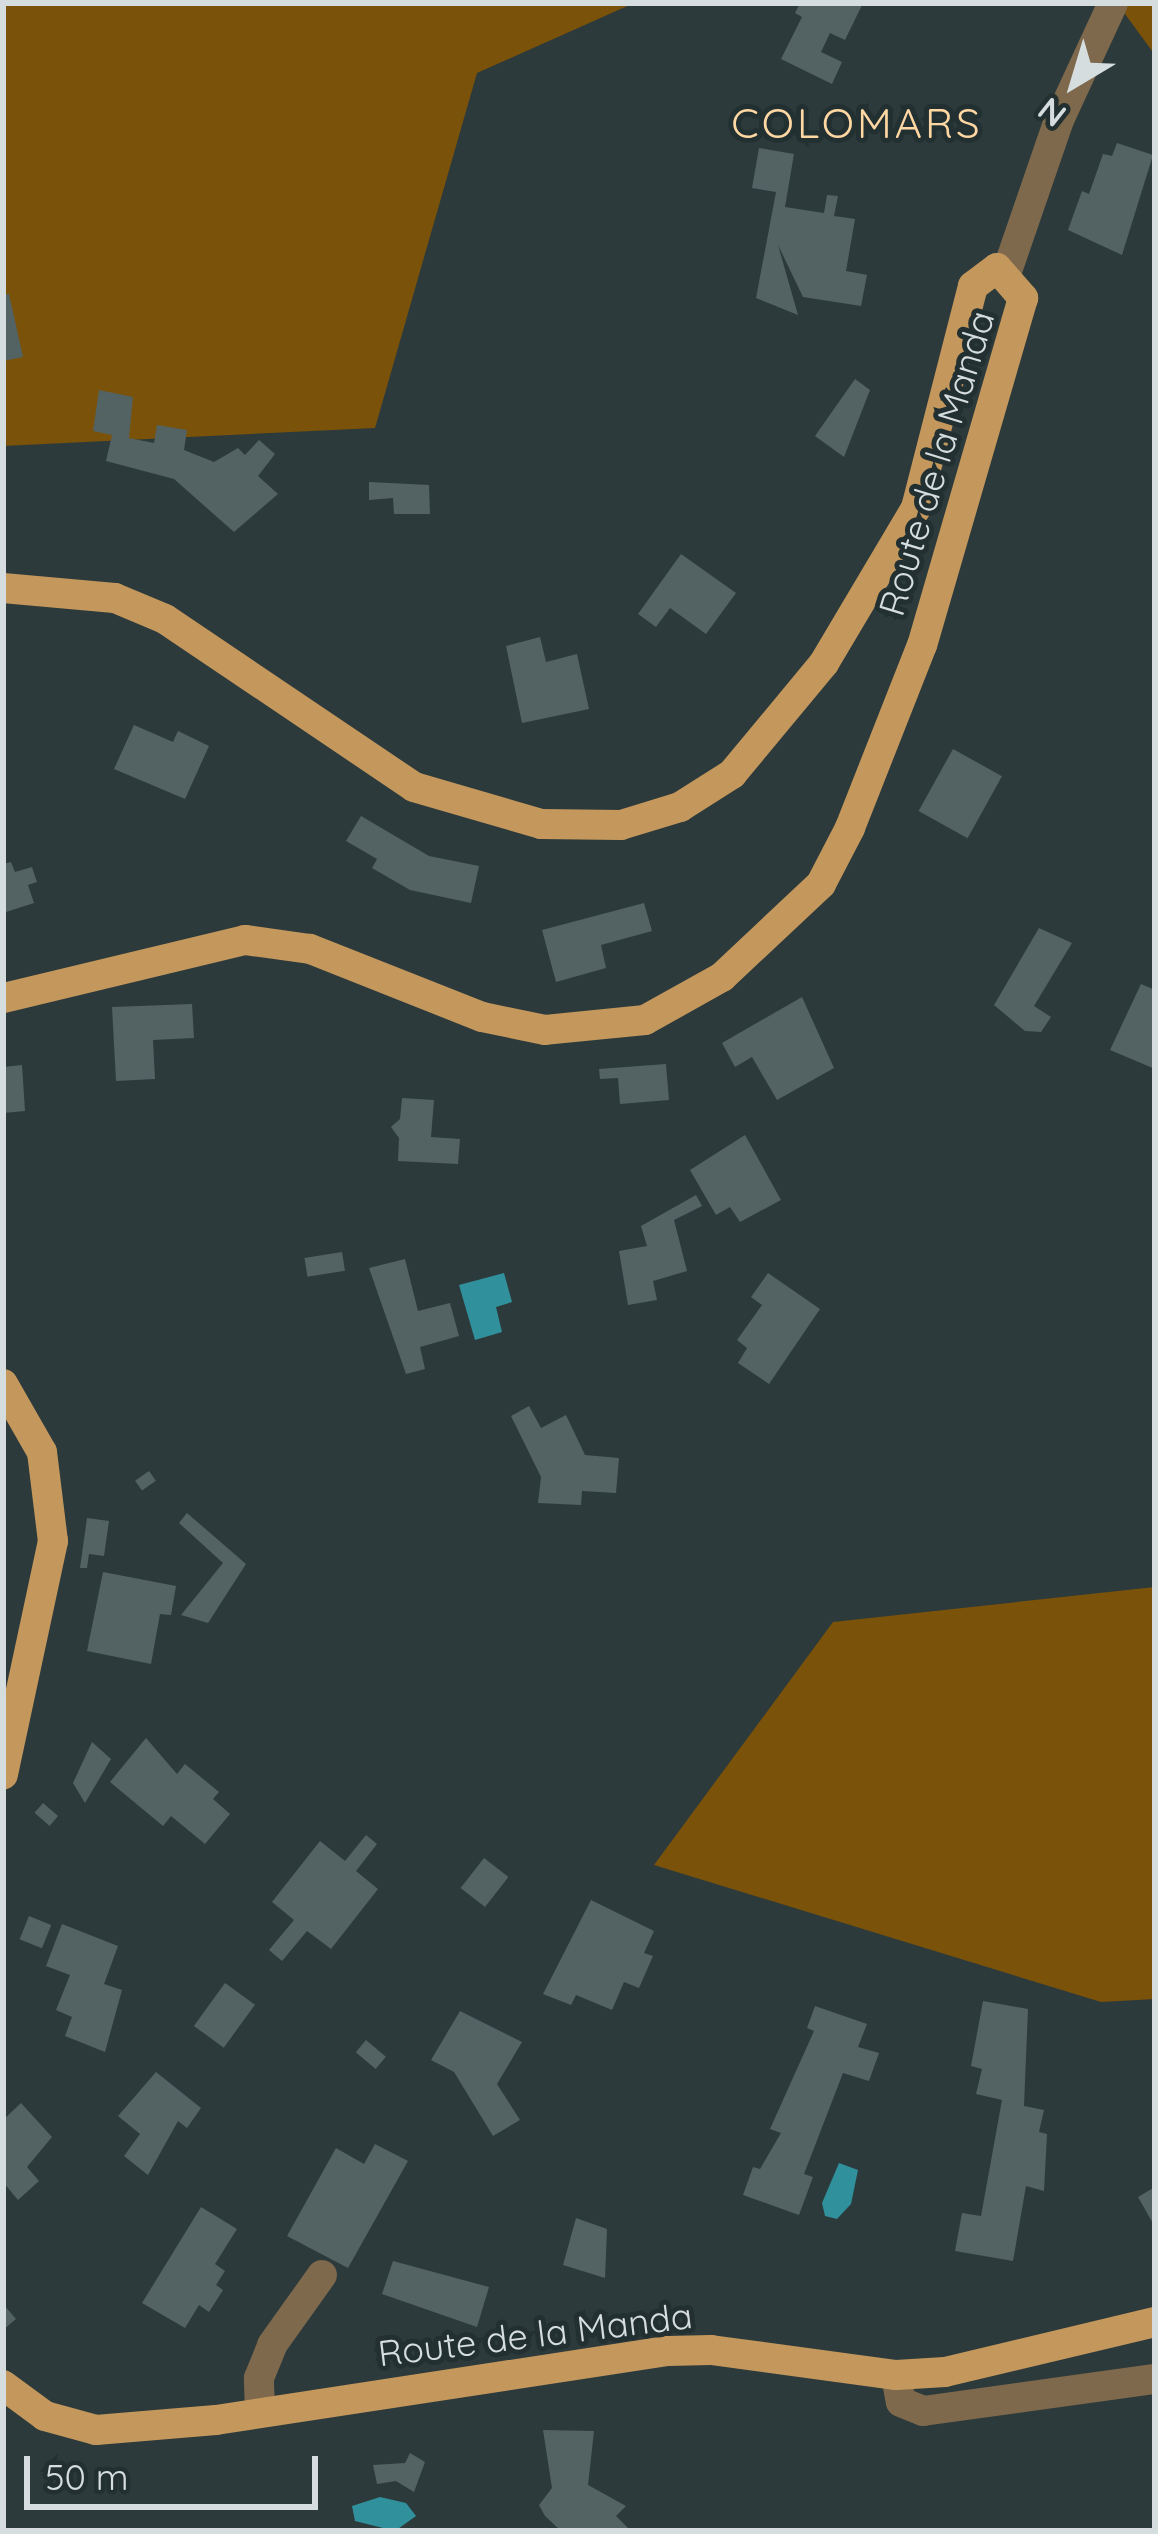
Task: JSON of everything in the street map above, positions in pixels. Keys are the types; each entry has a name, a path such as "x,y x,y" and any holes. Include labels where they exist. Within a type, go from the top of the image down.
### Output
{"main road":[{"name":"Route de la Manda","path":"3,588 115,598 165,619 206,639 414,787 482,809 591,829 680,807 732,774 824,663 884,574 916,508 967,300 988,269 1007,271 1023,298 1023,316 890,730 821,884 722,977 645,1020 545,1030 482,1017 310,949 245,940 3,998"},
{"path":"3,1384 42,1452 53,1541 3,1775"},
{"name":"Route de la Manda","path":"3,2385 46,2416 96,2430 260,2411 668,2351 711,2350 896,2375 1040,2355 1155,2322"}],"street":[{"path":"1007,271 1059,120 1113,3"},
{"path":"260,2411 259,2378 272,2345 322,2275"},
{"path":"896,2375 901,2402 923,2410 1155,2379"}],"shaded area":[{"path":"3,3 634,3 477,73 375,428 3,446"},
{"path":"1117,3 1155,3 1155,55"},
{"path":"1155,1587 1155,1999 1101,2002 654,1865 833,1622"}],"water":[{"path":"504,1273 512,1302 496,1307 502,1332 475,1340 459,1285"},
{"path":"839,2163 858,2170 851,2204 837,2219 825,2216 822,2203"},
{"path":"380,2497 406,2503 416,2516 395,2531 355,2521 352,2506"}],"building":[{"path":"800,3 863,3 845,40 830,33 821,52 842,62 832,84 781,59 802,17 795,13"},
{"path":"1117,143 1153,155 1122,255 1068,230 1082,191 1089,194 1103,154 1112,156"},
{"path":"759,148 794,154 785,207 824,213 827,195 838,196 834,216 855,219 846,271 867,275 861,306 803,297 778,245 798,315 756,298 776,192 752,188"},
{"path":"9,294 23,357 3,361 3,295"},
{"path":"855,379 870,390 844,457 815,436"},
{"path":"99,390 133,397 129,438 154,443 157,425 187,430 184,450 214,462 238,448 245,455 259,440 275,454 258,476 278,494 234,532 174,479 106,461 112,435 93,431"},
{"path":"369,482 429,485 430,514 394,514 393,498 369,500"},
{"path":"681,554 736,593 706,634 670,608 656,627 638,614"},
{"path":"540,637 546,662 577,654 589,709 522,723 506,646"},
{"path":"134,725 173,742 178,731 209,746 185,799 114,769"},
{"path":"953,749 1002,776 968,838 919,811"},
{"path":"361,816 429,856 479,866 471,903 410,890 372,868 377,859 346,841"},
{"path":"11,862 15,872 32,867 37,882 28,885 34,903 3,913 3,864"},
{"path":"644,903 652,931 601,945 606,968 556,982 542,930"},
{"path":"1039,928 1072,943 1034,1006 1051,1017 1041,1032 1025,1031 994,1005"},
{"path":"1141,984 1155,990 1155,1069 1110,1050"},
{"path":"802,997 834,1068 777,1100 752,1057 735,1067 722,1043"},
{"path":"192,1004 194,1038 153,1040 155,1079 116,1081 112,1007"},
{"path":"666,1064 669,1100 620,1104 618,1078 600,1079 599,1069"},
{"path":"22,1065 25,1111 3,1113 3,1067"},
{"path":"402,1098 434,1100 431,1137 460,1139 458,1164 398,1161 399,1138 391,1127 400,1119"},
{"path":"745,1135 781,1200 740,1222 730,1207 716,1215 690,1170"},
{"path":"696,1195 702,1206 674,1220 687,1271 653,1281 657,1300 628,1305 619,1251 647,1246 641,1226"},
{"path":"342,1252 345,1271 307,1277 304,1258"},
{"path":"405,1259 418,1311 450,1303 459,1336 420,1347 425,1369 406,1374 369,1268"},
{"path":"768,1273 820,1309 769,1384 738,1363 747,1348 737,1340 762,1305 751,1297"},
{"path":"529,1406 541,1428 566,1415 585,1455 619,1458 616,1493 582,1491 581,1505 538,1503 541,1477 511,1416"},
{"path":"149,1471 156,1481 142,1491 135,1481"},
{"path":"187,1513 246,1564 208,1623 181,1615 223,1563 179,1523"},
{"path":"87,1518 109,1521 104,1556 89,1554 87,1568 80,1568"},
{"path":"103,1572 176,1586 171,1615 160,1614 151,1664 87,1651"},
{"path":"146,1738 177,1774 185,1764 219,1792 213,1799 230,1814 205,1844 171,1816 163,1826 110,1782"},
{"path":"92,1742 111,1759 85,1803 73,1783"},
{"path":"43,1803 58,1816 50,1826 34,1813"},
{"path":"366,1835 377,1844 356,1871 378,1889 331,1949 307,1931 282,1961 269,1950 294,1920 272,1902 320,1841 345,1861"},
{"path":"484,1858 508,1877 485,1907 461,1888"},
{"path":"591,1900 654,1931 644,1953 653,1956 639,1988 624,1982 612,2010 576,1995 571,2005 543,1994"},
{"path":"29,1916 51,1925 42,1948 20,1939"},
{"path":"62,1924 118,1946 104,1984 122,1990 105,2052 65,2036 72,2017 56,2010 70,1975 46,1966"},
{"path":"225,1983 255,2005 224,2048 194,2026"},
{"path":"983,2001 1028,2009 1024,2106 1044,2110 1039,2132 1047,2134 1044,2191 1026,2186 1013,2261 955,2251 962,2213 981,2216 1002,2100 976,2094 982,2069 971,2066"},
{"path":"815,2006 867,2024 858,2047 879,2053 869,2081 843,2073 804,2174 813,2177 799,2215 743,2195 753,2167 760,2169 781,2133 770,2129 814,2031 807,2028"},
{"path":"460,2011 522,2042 497,2084 520,2120 493,2136 454,2072 431,2060"},
{"path":"366,2040 386,2057 376,2069 356,2052"},
{"path":"156,2072 201,2108 187,2128 178,2121 148,2175 124,2156 140,2134 118,2116"},
{"path":"21,2103 52,2137 27,2167 39,2181 18,2200 3,2182 3,2120"},
{"path":"375,2144 408,2161 348,2268 287,2236 336,2148 364,2164"},
{"path":"1155,2187 1155,2227 1138,2197"},
{"path":"201,2207 237,2229 215,2264 225,2271 216,2285 223,2290 209,2312 199,2305 185,2328 142,2303"},
{"path":"576,2218 607,2229 605,2278 563,2265"},
{"path":"393,2261 489,2287 477,2327 382,2294"},
{"path":"3,2304 16,2319 3,2330"},
{"path":"543,2430 594,2431 588,2485 626,2506 616,2516 631,2531 561,2531 545,2516 539,2505 552,2488"},
{"path":"410,2453 425,2462 414,2492 396,2481 377,2484 373,2465 405,2463"}],"district":[{"name":"COLOMARS","path":"857,123"}]}
